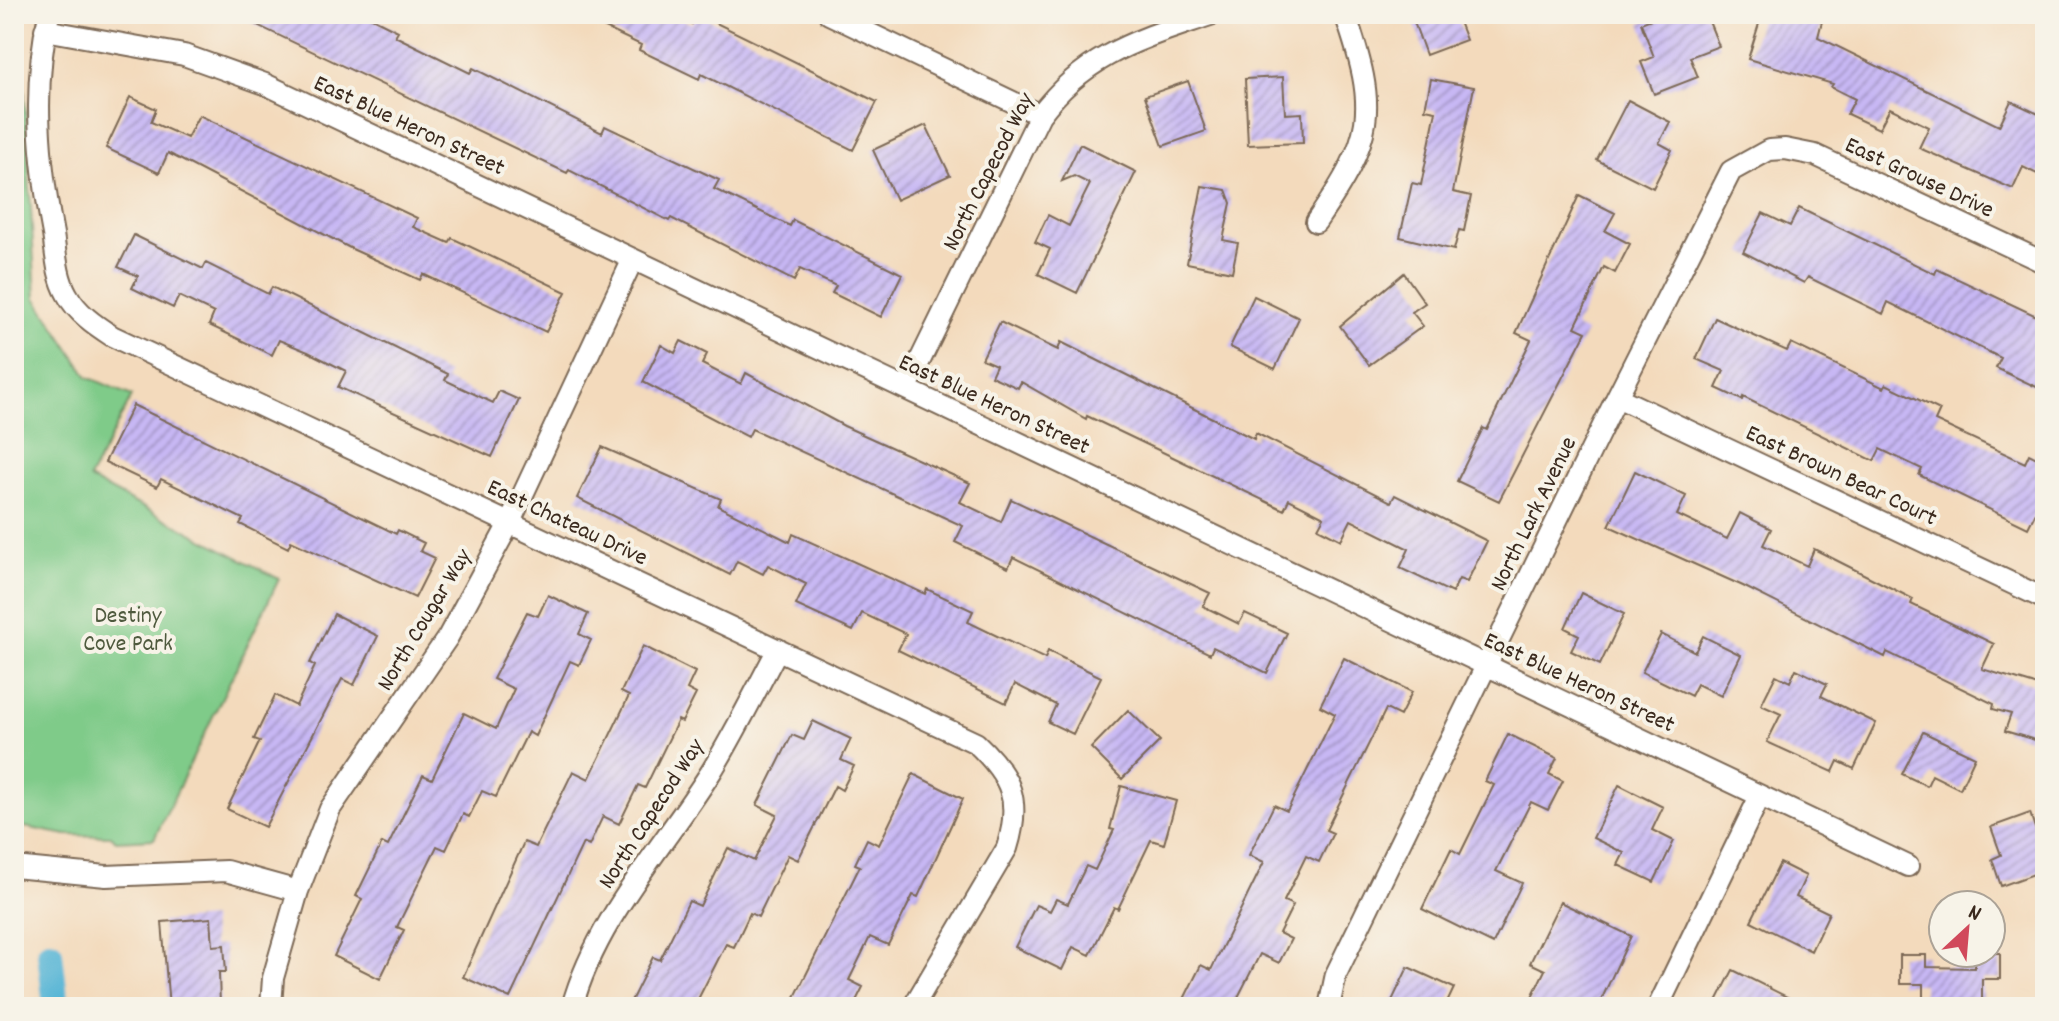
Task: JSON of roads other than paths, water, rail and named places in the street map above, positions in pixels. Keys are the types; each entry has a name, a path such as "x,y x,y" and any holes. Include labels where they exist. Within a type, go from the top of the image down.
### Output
{"street":[{"path":"829,14 1040,115"},
{"name":"North Capecod Way","path":"906,389 1040,115 1058,91 1104,55 1213,14"},
{"path":"1316,222 1352,169 1362,141 1367,111 1365,82 1345,14"},
{"name":"East Blue Heron Street","path":"47,22 223,67 1908,866"},
{"name":"East Chateau Drive","path":"47,22 37,89 44,184 60,276 78,310 112,336 976,743 1001,766 1014,800 1014,824 1007,848 913,1007"},
{"name":"East Grouse Drive","path":"1769,150 1785,149 1815,155 2045,263"},
{"name":"North Lark Avenue","path":"1329,1007 1336,974 1617,397 1731,171 1769,150"},
{"name":"North Cougar Way","path":"271,1007 273,978 298,891 330,809 448,637 510,522 633,259"},
{"name":"East Brown Bear Court","path":"1617,397 2045,599"},
{"name":"North Capecod Way","path":"572,1007 578,984 605,929 712,771 778,649"},
{"path":"1658,1007 1760,796"},
{"path":"14,867 106,876 226,871 298,891"}],"waterway":[{"path":"50,953 56,1007"}],"park label":[{"name":"Destiny Cove Park","path":"128,628"}]}
